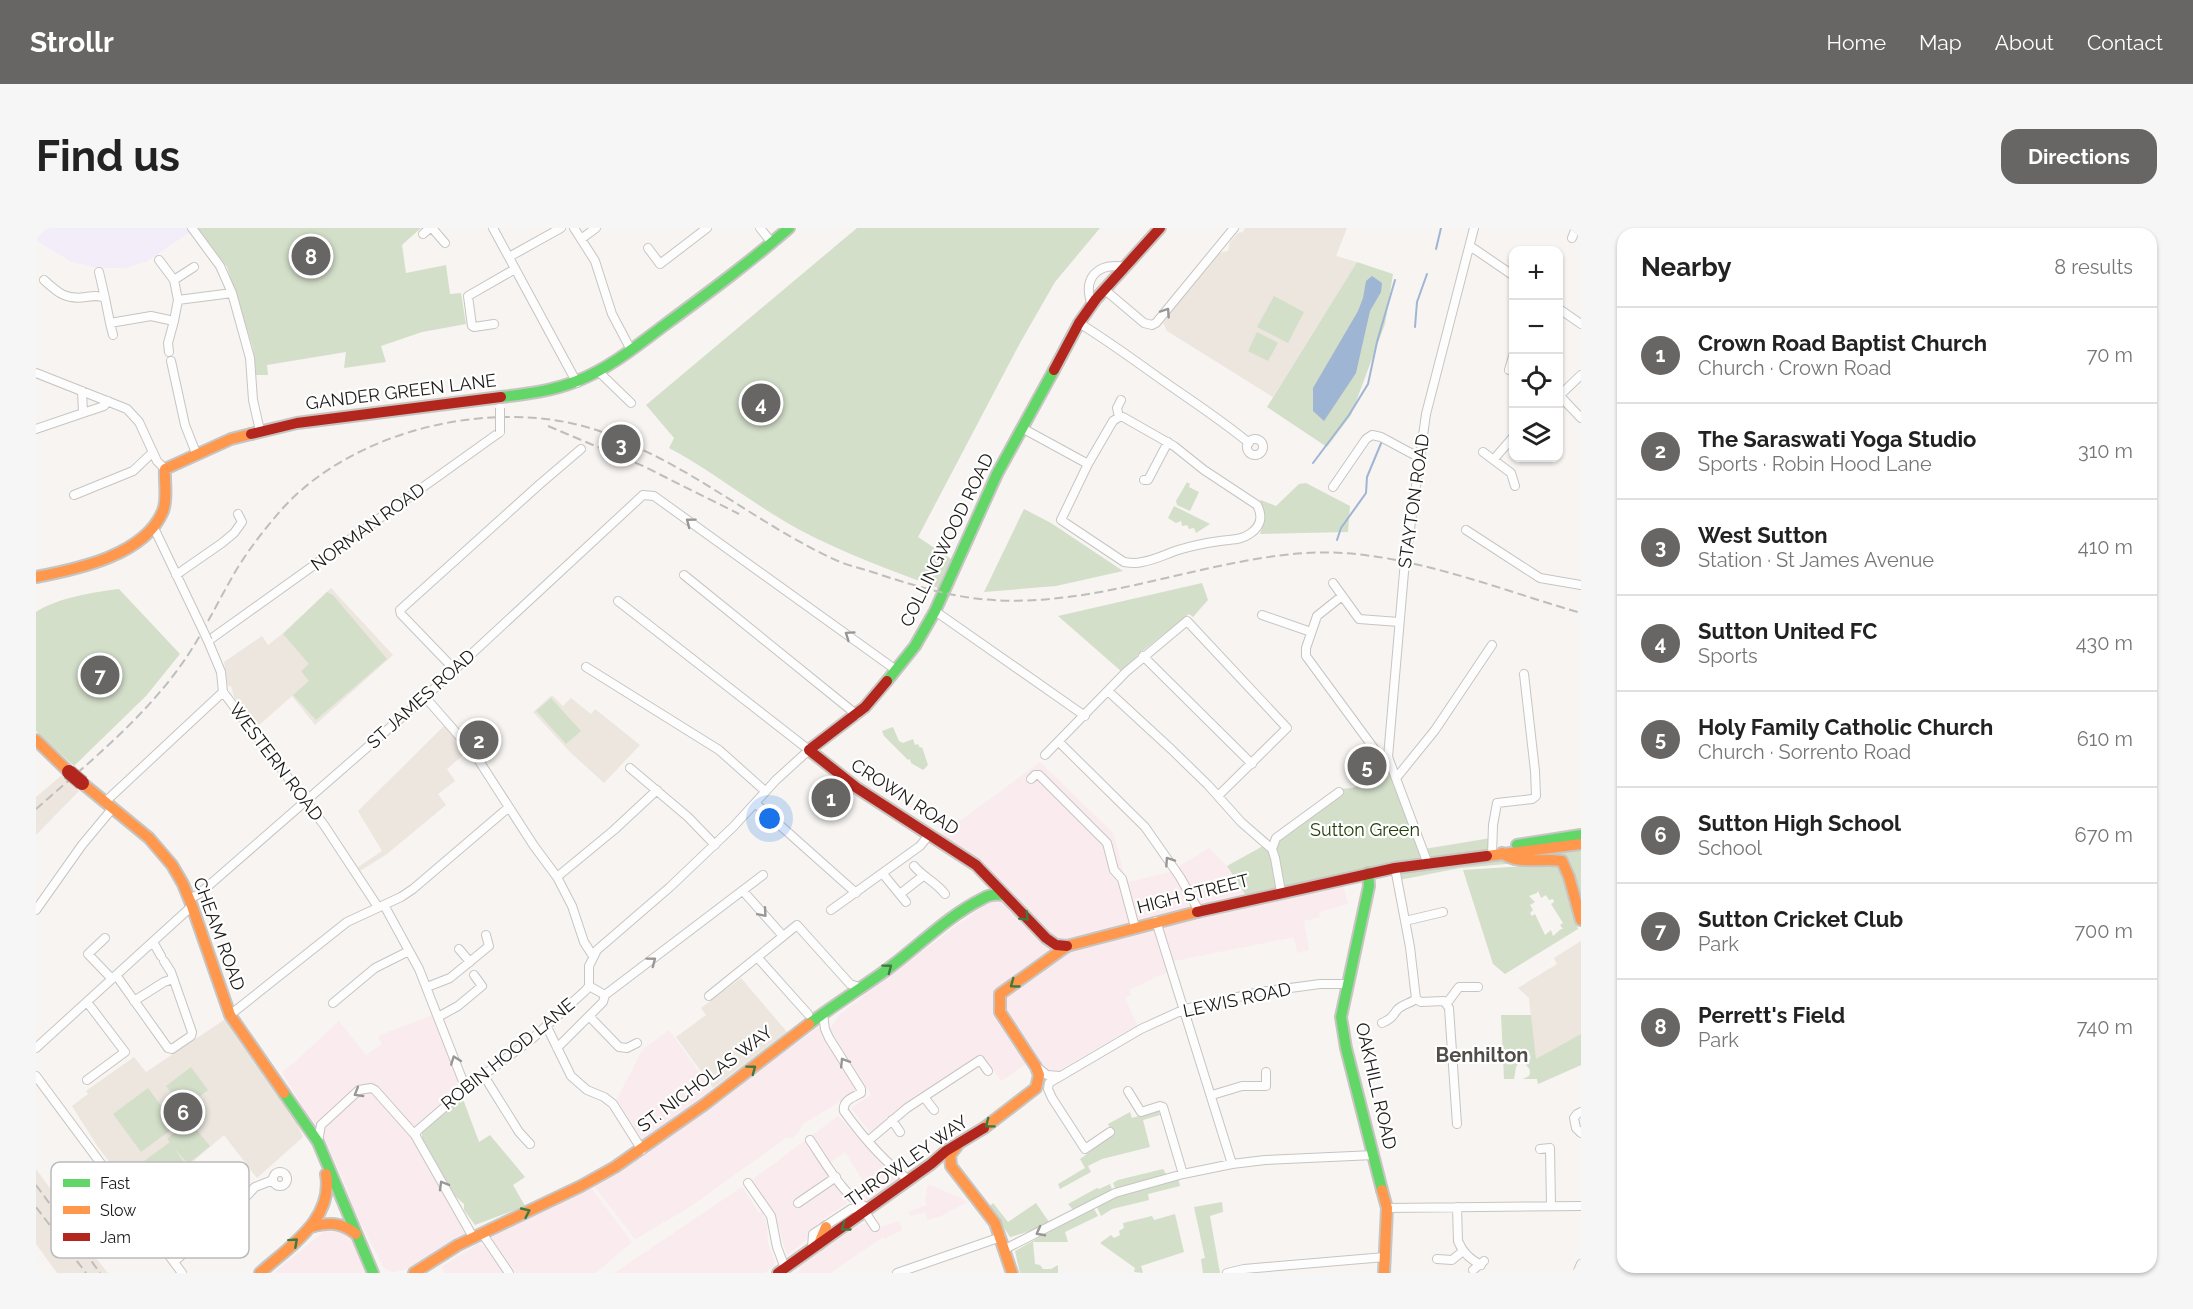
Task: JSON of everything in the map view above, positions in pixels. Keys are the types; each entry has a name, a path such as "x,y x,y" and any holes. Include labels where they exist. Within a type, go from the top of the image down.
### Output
{"main road":[{"name":"GANDER GREEN LANE","path":"165,469 231,439 297,423 499,403 577,383 599,372 631,350 731,277 789,228"},
{"name":"COLLINGWOOD ROAD","path":"808,750 857,715 878,694 915,646 935,611 997,474 1079,323 1092,305 1161,228"},
{"path":"36,577 105,558 134,544 154,528 163,509 165,469"},
{"name":"CHEAM ROAD","path":"36,740 69,772 149,838 172,865 190,902 230,1015 318,1142 373,1273"},
{"name":"CROWN ROAD","path":"808,750 852,785 965,858 983,872 1046,938 1056,945 1067,946"},
{"path":"1497,854 1515,845 1581,835"},
{"path":"1497,854 1581,844"},
{"path":"1497,854 1513,861 1552,859 1562,861 1581,920"},
{"name":"HIGH STREET","path":"1036,1067 1000,1012 1000,994 1067,946 1156,921 1368,873 1497,854"},
{"path":"983,872 990,884 989,891 983,898"},
{"name":"OAKHILL ROAD","path":"1368,873 1369,886 1342,1007 1342,1027 1387,1208 1384,1273"},
{"name":"ST. NICHOLAS WAY","path":"414,1273 429,1269 478,1235 581,1186 642,1150 823,1014 884,972 954,917 983,898 998,894 1004,895"},
{"path":"1043,963 1050,956 1046,938"},
{"name":"THROWLEY WAY","path":"782,1270 939,1156 975,1135 1031,1092 1038,1082 1036,1067"},
{"name":"CHEAM ROAD","path":"295,1108 329,1184 328,1197 310,1227"},
{"path":"957,1146 949,1157 951,1166 958,1178 986,1211 1003,1243 1012,1273"},
{"path":"931,1164 940,1166 958,1178"},
{"path":"260,1273 310,1227 332,1222 344,1225 358,1235"},
{"path":"816,1246 826,1227"}],"street":[{"path":"192,228 220,266 232,293 250,358 253,400 260,431"},
{"path":"423,234 431,228 445,243"},
{"path":"492,228 577,383"},
{"path":"509,257 561,228"},
{"path":"574,228 595,261 612,314 631,350"},
{"path":"581,240 596,228"},
{"path":"648,248 660,264 707,228"},
{"path":"760,228 772,243"},
{"path":"1105,290 1144,322 1152,325 1234,228"},
{"name":"STAYTON ROAD","path":"1428,864 1388,758 1399,622 1428,401 1474,228"},
{"path":"1572,238 1576,228"},
{"path":"681,236 687,244"},
{"path":"1470,246 1509,273"},
{"path":"159,260 174,280 178,300 168,343 169,352"},
{"path":"1092,305 1088,294 1088,282 1095,273 1105,267 1116,265 1126,267"},
{"path":"174,280 194,267"},
{"path":"494,324 472,326 468,297 515,269"},
{"path":"99,272 113,334"},
{"path":"46,281 63,297 99,296 105,298"},
{"path":"178,300 232,293"},
{"path":"1563,311 1581,324"},
{"path":"110,323 151,316 174,321"},
{"path":"1079,323 1125,352 1154,375 1210,412 1249,443"},
{"path":"171,361 185,425 196,453"},
{"path":"599,372 631,404"},
{"path":"36,373 120,405 133,414 160,466 165,469"},
{"path":"1563,392 1581,375"},
{"path":"82,391 83,413"},
{"path":"1117,418 1123,417 1168,442 1204,470 1257,505 1261,520 1258,527 1251,534 1235,541 1222,541 1180,549 1154,560 1132,564 1124,562 1061,520 1088,464 1117,418 1117,408 1121,400"},
{"path":"1563,400 1581,418"},
{"path":"36,429 104,406 108,401"},
{"name":"NORMAN ROAD","path":"208,641 500,432 499,403"},
{"path":"1023,428 1088,464"},
{"path":"1333,487 1366,439 1372,435 1383,438 1420,458"},
{"path":"1144,480 1148,480 1168,442"},
{"path":"1494,459 1509,442"},
{"path":"454,669 406,620 400,610 540,483 581,449"},
{"path":"1483,452 1511,473 1515,486"},
{"path":"74,496 133,471 153,453"},
{"name":"ST JAMES ROAD","path":"36,1048 153,942 190,902 425,697 644,495 648,494 661,500 896,670"},
{"path":"176,574 234,533 242,522 238,514"},
{"path":"154,528 208,641 221,672 223,692"},
{"path":"1466,530 1540,578 1581,585"},
{"path":"684,575 857,715"},
{"path":"1333,583 1359,619 1399,622"},
{"path":"1342,596 1317,616 1306,652 1308,660 1381,758 1390,764"},
{"path":"618,601 808,750"},
{"path":"935,611 1085,716"},
{"path":"1262,615 1311,632"},
{"path":"1046,755 1143,656 1187,621 1285,725 1286,731 1218,796"},
{"path":"1397,777 1435,730 1492,645"},
{"path":"1143,656 1252,764"},
{"path":"585,667 719,750 765,791"},
{"path":"1497,854 1493,825 1497,803 1532,799 1536,795 1524,674"},
{"path":"1108,691 1218,796 1241,822 1272,849 1281,892"},
{"name":"WESTERN ROAD","path":"36,910 108,805 223,692 392,920 427,987 466,1089"},
{"path":"425,697 468,745 557,877 572,906 584,942 593,956"},
{"path":"1059,742 1145,827 1180,877 1199,911"},
{"name":"COLLINGWOOD ROAD","path":"593,956 715,845 765,791 808,750"},
{"path":"630,768 688,817 715,845"},
{"path":"1031,778 1039,775 1107,843 1114,870 1122,879 1135,927"},
{"path":"557,877 614,830 657,790"},
{"path":"1272,849 1276,838 1339,792"},
{"path":"755,803 856,893"},
{"path":"230,1015 347,922 413,889 509,807"},
{"path":"831,910 920,846 929,835"},
{"path":"914,866 923,876 938,885 945,894"},
{"path":"1395,868 1416,999"},
{"path":"883,874 906,902"},
{"path":"557,1048 603,1002 605,995 763,875"},
{"path":"900,894 923,876"},
{"path":"743,891 783,936"},
{"path":"1405,921 1443,912"},
{"path":"1156,921 1232,1164"},
{"path":"710,996 795,926 799,926 850,984 860,987"},
{"path":"427,987 450,978 489,946 486,935"},
{"path":"105,938 85,952 114,977 150,1020 168,1048 172,1048 192,1034 173,979 153,942"},
{"path":"459,949 470,962"},
{"path":"333,1003 375,968 409,951"},
{"name":"ROBIN HOOD LANE","path":"415,1136 418,1130 451,1101 547,1027 589,986 589,966 593,956"},
{"path":"758,958 808,1014"},
{"path":"438,1017 476,993 482,986 474,975"},
{"path":"134,1001 164,982 173,979"},
{"name":"LEWIS ROAD","path":"1060,1076 1141,1029 1185,1009 1272,990 1320,984 1348,984"},
{"path":"589,986 605,995"},
{"path":"1447,1003 1459,987 1478,987"},
{"path":"1416,999 1421,1002 1447,1003"},
{"path":"1382,1023 1394,1017 1402,1006 1416,999"},
{"path":"87,1002 125,1052 87,1080"},
{"path":"1447,1003 1457,1124"},
{"path":"823,1014 826,1033 861,1091 846,1102 844,1107 847,1115 868,1141 909,1180"},
{"path":"589,1016 619,1047 637,1043"},
{"path":"547,1027 576,1082 613,1104 642,1150"},
{"path":"868,1141 892,1120 980,1060 988,1071"},
{"path":"1036,1067 1047,1075 1060,1076"},
{"path":"1212,1095 1242,1086 1266,1086 1266,1071"},
{"path":"36,1076 100,1162"},
{"path":"484,1076 519,1132 530,1144"},
{"path":"1060,1076 1049,1083 1048,1089 1085,1149 1110,1132"},
{"path":"318,1142 321,1125 359,1090 364,1088 375,1090 415,1136 478,1235 509,1273"},
{"path":"1128,1091 1141,1112 1163,1107 1183,1174"},
{"path":"924,1097 934,1110"},
{"path":"1581,1112 1574,1118 1576,1128 1581,1132"},
{"path":"892,1120 900,1132"},
{"path":"810,1140 852,1198 866,1209 875,1227"},
{"path":"1540,1149 1550,1148 1551,1206"},
{"path":"897,1273 1003,1243 1073,1214 1115,1193 1183,1174 1232,1164 1374,1155"},
{"path":"798,1203 836,1177"},
{"path":"249,1194 255,1187 268,1180 273,1180"},
{"path":"748,1183 771,1216 782,1270"},
{"path":"850,1209 852,1198"},
{"path":"1387,1208 1581,1206"},
{"path":"1457,1207 1458,1241 1463,1251 1482,1263 1473,1270"},
{"path":"826,1227 850,1209 866,1209"},
{"path":"1437,1259 1452,1260 1463,1251"},
{"path":"1227,1273 1244,1269 1300,1269 1385,1257"},
{"path":"171,1258 182,1273"},
{"path":"174,1262 178,1258"},
{"path":"1578,1273 1581,1264"}],"shaded area":[{"path":"36,228 196,228 146,262 125,268 98,268 72,262 43,245 36,239"},
{"path":"1245,228 1347,228 1336,256 1357,262 1273,397 1167,331 1163,323 1215,254 1228,251 1230,242"},
{"path":"331,588 393,655 315,725 292,696 257,727 234,697 231,686 228,686 224,662 262,636 268,645"},
{"path":"552,695 563,706 571,698 591,714 595,709 640,745 604,783 570,752 533,712"},
{"path":"447,723 470,749 447,769 455,781 438,794 446,805 387,854 360,871 358,867 382,851 358,811"},
{"path":"1040,762 1114,834 1124,875 1128,882 1170,872 1209,848 1227,866 1248,899 1342,882 1348,904 1319,912 1320,917 1304,921 1309,950 1297,953 1294,937 1169,962 1170,971 1129,990 1131,995 1125,998 1137,1025 1061,1069 1060,1076 1025,1065 1001,1081 985,1058 892,1120 870,1132 851,1108 871,1095 830,1029 839,1015 940,938 991,901 1009,895 982,866 941,835"},
{"path":"62,775 79,791 36,835 36,797"},
{"path":"1581,941 1581,1065 1538,1084 1529,998 1518,988 1557,964 1554,958"},
{"path":"741,978 787,1032 713,1088 676,1037 706,1015 701,1008"},
{"path":"432,1015 459,1084 458,1088 408,1134 414,1140 468,1232 409,1269 392,1272 384,1268 353,1208 347,1188 324,1137 282,1072 339,1021 366,1055 382,1044 378,1036"},
{"path":"227,1018 295,1119 303,1137 257,1178 249,1168 249,1162 245,1162 224,1135 192,1162 109,1162 72,1106 88,1094 86,1091 134,1057 146,1072"},
{"path":"820,1026 858,1087 857,1091 803,1124 792,1138 786,1138 690,1207 635,1239 594,1186 649,1150 617,1099 642,1050 669,1030 717,1097"},
{"path":"838,1116 897,1181 869,1203 861,1203 851,1195 865,1184 845,1152 825,1167 847,1203 818,1223 811,1237 787,1255 776,1218 752,1180"},
{"path":"36,1169 51,1190 51,1258 96,1258 108,1273 57,1273 36,1244"},
{"path":"928,1184 967,1202 941,1216 927,1220 925,1212 911,1216 908,1212 927,1205 925,1200"},
{"path":"742,1187 759,1213 762,1212 767,1224 768,1244 775,1262 774,1266 765,1273 614,1273"},
{"path":"591,1188 632,1242 596,1273 516,1273 490,1235"},
{"path":"899,1221 902,1230 885,1239 883,1237 830,1273 797,1273 800,1270 799,1267 859,1225 867,1223 877,1228"},
{"path":"326,1230 344,1233 354,1243 365,1273 278,1273 276,1271"},
{"path":"478,1244 485,1247 504,1273 445,1273 441,1267"}],"green space":[{"path":"197,228 421,228 402,245 406,273 446,265 450,294 461,293 466,324 422,332 381,346 386,362 344,368 346,352 267,365 268,375 256,375 253,348 227,267"},
{"path":"857,228 1100,228 1055,282 1020,343 918,537 951,559 938,588 832,546 766,510 669,448 674,438 646,405"},
{"path":"1357,262 1393,274 1385,324 1351,415 1327,447 1267,407"},
{"path":"1274,296 1304,312 1288,343 1257,327"},
{"path":"1257,332 1278,343 1268,361 1248,351"},
{"path":"1187,482 1190,484 1189,487 1199,492 1190,511 1177,505 1176,501"},
{"path":"1306,483 1350,506 1348,532 1260,534 1264,518 1261,500 1276,506 1299,484"},
{"path":"1174,506 1210,524 1196,533 1194,528 1189,529 1187,525 1182,526 1181,521 1176,523 1168,518"},
{"path":"1024,509 1051,523 1123,571 1056,586 984,592"},
{"path":"1202,583 1208,600 1193,617 1189,614 1140,653 1122,672 1058,616"},
{"path":"119,589 180,654 146,696 74,766 36,731 36,612 65,599"},
{"path":"327,592 333,595 387,659 316,720 293,695 309,681 301,671 309,664 283,634"},
{"path":"551,698 581,731 566,744 536,711"},
{"path":"893,727 899,741 903,743 913,739 915,745 922,747 928,765 923,770 911,763 910,759 908,760 884,736 882,731"},
{"name":"Sutton Green","path":"1391,771 1427,862 1248,899 1227,866 1263,846 1269,852 1273,851 1279,838 1341,794 1341,789 1352,788"},
{"path":"1491,838 1491,853 1429,863 1424,849"},
{"path":"1581,845 1581,914 1566,864 1526,851"},
{"path":"1501,855 1509,862 1460,868 1399,880 1397,872"},
{"path":"1558,864 1564,872 1578,929 1505,974 1493,964 1463,870","holes":["1538,891 1541,898 1546,895 1549,900 1553,899 1554,902 1551,904 1563,923 1560,925 1563,929 1553,936 1551,930 1545,935 1535,914 1532,916 1530,913 1533,910 1530,905 1535,902 1529,896"]},
{"path":"1501,1015 1531,1015 1536,1059 1581,1034 1581,1065 1538,1084 1537,1079 1523,1079 1530,1073 1525,1063 1531,1058 1525,1053 1516,1067 1514,1079 1504,1079"},
{"path":"191,1067 208,1090 183,1109 166,1086"},
{"path":"148,1088 176,1126 141,1152 113,1114"},
{"path":"463,1099 479,1142 490,1135 525,1177 513,1185 525,1206 475,1225 464,1210 464,1204 455,1196 422,1138 422,1133 426,1128"},
{"path":"1158,1110 1160,1115 1143,1120 1150,1147 1102,1159 1088,1166 1091,1172 1060,1189 1058,1184 1085,1168 1080,1159 1091,1151 1093,1146 1112,1133 1108,1124 1130,1112 1132,1118"},
{"path":"189,1121 210,1146 190,1162 186,1162 174,1148 184,1162 145,1162 170,1142 167,1139"},
{"path":"1163,1169 1168,1177 1116,1190 1113,1183 1118,1180"},
{"path":"1178,1177 1180,1186 1148,1194 1149,1200 1112,1209 1101,1216 1096,1205 1116,1194"},
{"path":"1110,1184 1113,1192 1074,1211 1068,1204 1097,1188"},
{"path":"1222,1202 1223,1212 1210,1216 1220,1273 1203,1273 1201,1259 1205,1258 1194,1207"},
{"path":"993,1203 1008,1222 1036,1203 1051,1225 1010,1237 990,1206"},
{"path":"1093,1207 1098,1216 1065,1232 1068,1242 1033,1242 1035,1264 1040,1265 1043,1269 1051,1269 1058,1265 1058,1273 1020,1273 1015,1251"},
{"path":"1175,1214 1184,1252 1141,1266 1143,1273 1134,1272 1135,1268 1100,1243 1111,1235 1114,1238 1120,1235 1119,1231 1124,1228 1123,1223 1152,1216 1154,1220"}],"water":[{"path":"1372,276 1382,283 1381,292 1370,311 1356,373 1324,421 1313,411 1313,388 1358,311 1366,281"}],"waterway":[{"path":"1436,249 1441,228"},
{"path":"1415,327 1417,302 1427,274"},
{"path":"1313,463 1349,415 1368,384 1377,342 1395,280"},
{"path":"1337,540 1341,528 1366,493 1367,477 1382,441"}],"railway":[{"path":"36,809 113,741 166,685 194,645 235,571 254,544 282,509 313,481 348,458 388,439 431,426 475,419 519,417 562,421 607,434 667,462 780,531 832,558 907,583 959,596 1014,601 1056,598 1139,584 1263,558 1305,553 1339,553 1374,556 1444,571 1581,613"},
{"path":"548,426 643,466 739,514"},
{"path":"36,1185 51,1206"},
{"path":"36,1207 51,1227"},
{"path":"75,1258 86,1273"},
{"path":"89,1258 100,1273"}],"traffic: fast":[{"path":"501,397 558,387 601,370 713,289 789,228"},
{"path":"887,681 915,646 935,611 997,474 1054,370"},
{"path":"1517,845 1581,835"},
{"path":"1368,873 1369,886 1341,1017 1346,1048 1382,1190"},
{"path":"809,1024 885,971 969,906 987,897 1004,895"},
{"path":"284,1093 318,1142 373,1273"}],"traffic: slow":[{"path":"36,577 71,570 108,558 126,549 154,526 163,511 166,495 165,469 231,439 251,434"},
{"path":"36,740 69,772"},
{"path":"82,783 149,838 172,865 192,906 230,1015 284,1093"},
{"path":"1487,856 1581,844"},
{"path":"1502,853 1523,860 1562,861 1581,920"},
{"path":"984,1128 1036,1088 1039,1075 1000,1012 1000,994 1067,946 1197,912"},
{"path":"414,1273 458,1245 581,1186 615,1167 705,1104 809,1024"},
{"path":"957,1146 950,1155 951,1166 995,1223 1012,1273"},
{"path":"260,1273 296,1242 317,1218 327,1190 326,1174"},
{"path":"1382,1190 1387,1208 1384,1273"},
{"path":"311,1227 335,1224 356,1234"},
{"path":"819,1244 826,1227"}],"traffic: jam":[{"path":"1054,370 1079,323 1096,299 1160,228"},
{"path":"251,434 297,423 501,397"},
{"path":"887,681 865,707 809,750 857,788 976,865 1046,938 1056,945 1067,946"},
{"path":"69,772 82,783"},
{"path":"1197,912 1395,868 1487,856"},
{"path":"778,1273 946,1151 984,1128"}],"place":[{"name":"Perrett's Field","path":"311,256"},
{"name":"Sutton United FC","path":"761,403"},
{"name":"West Sutton","path":"621,444"},
{"name":"Sutton Cricket Club","path":"100,675"},
{"name":"The Saraswati Yoga Studio","path":"479,740"},
{"name":"Holy Family Catholic Church","path":"1367,766"},
{"name":"Crown Road Baptist Church","path":"831,798"},
{"name":"Sutton High School","path":"183,1112"}],"district":[{"name":"Benhilton","path":"1482,1055"}]}
